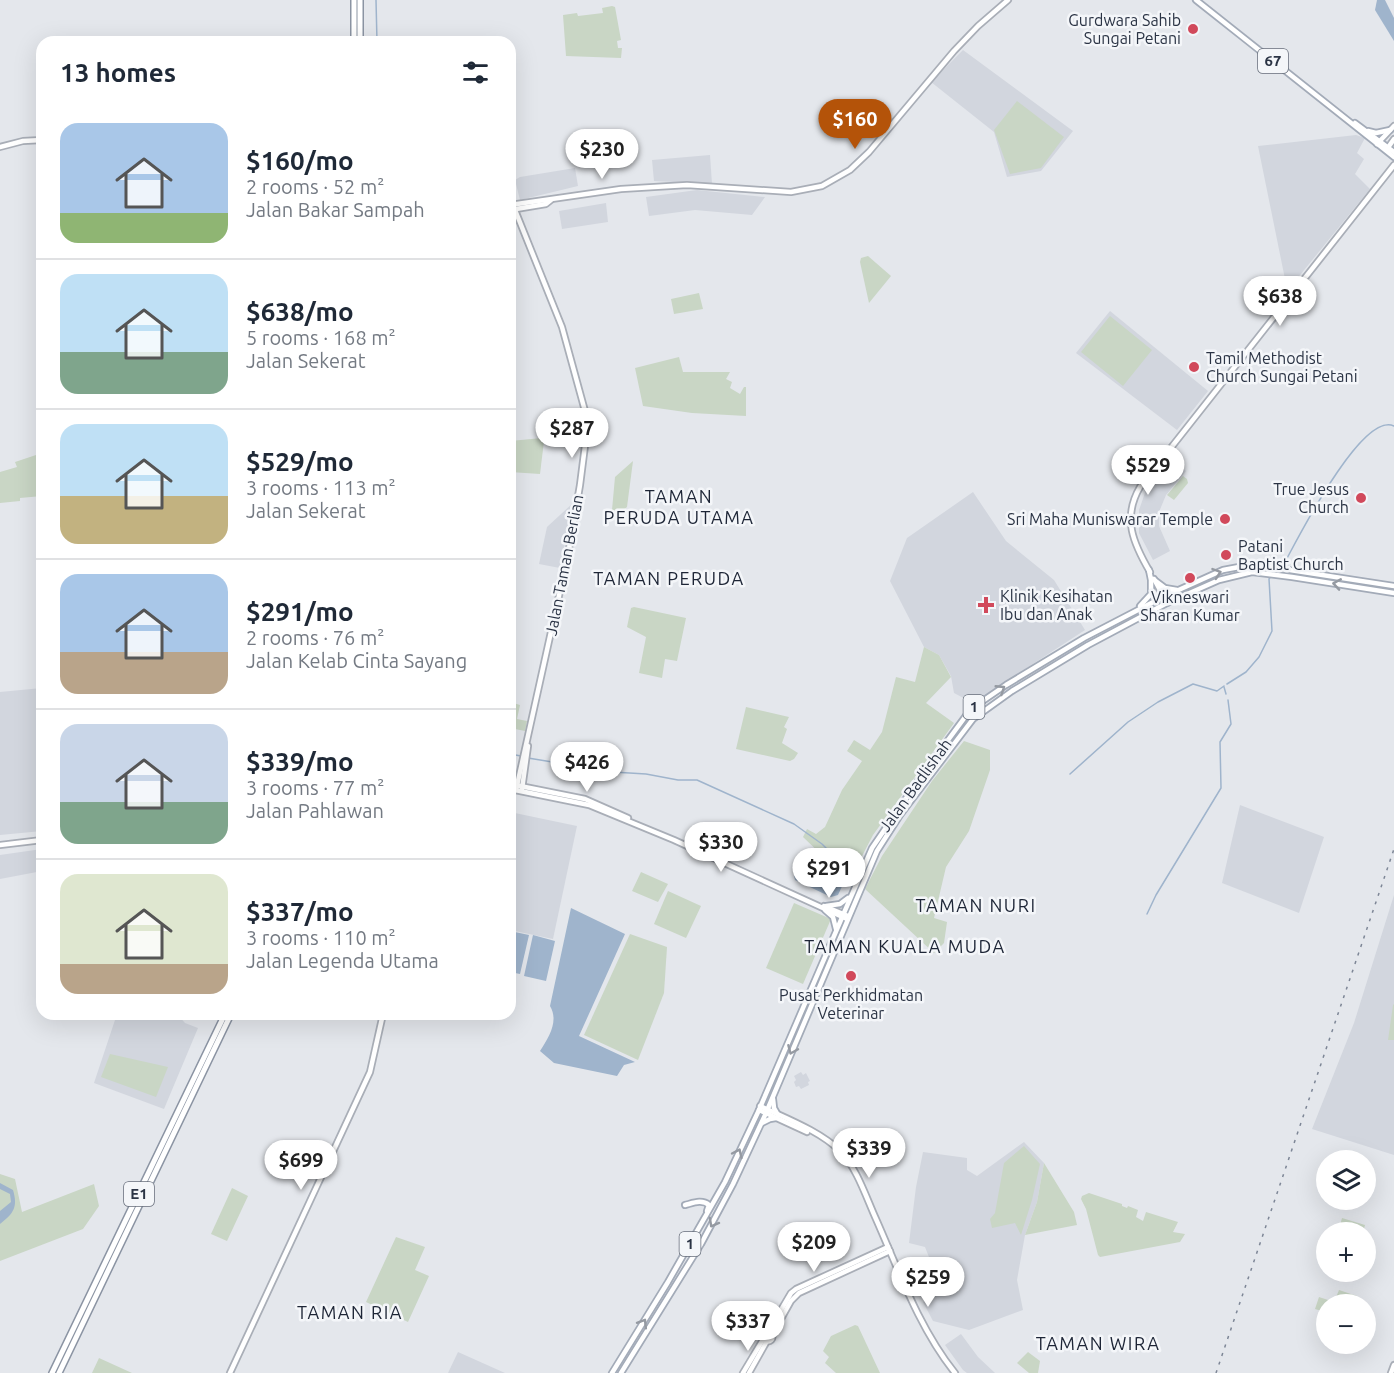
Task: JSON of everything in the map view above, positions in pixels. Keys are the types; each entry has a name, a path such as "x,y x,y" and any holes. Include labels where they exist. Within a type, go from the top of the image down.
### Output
{"highway":[{"path":"354,0 354,36"},
{"path":"360,0 360,36"},
{"name":"E1","path":"52,1373 222,1020"},
{"name":"E1","path":"59,1373 228,1020"}],"main road":[{"path":"516,204 621,189 687,185 791,192 816,189 850,170 869,152 954,51 1008,0"},
{"name":"67","path":"1196,0 1394,153"},
{"name":"67","path":"1350,121 1366,130 1379,143"},
{"path":"1366,130 1376,133 1392,128"},
{"path":"1379,143 1392,128"},
{"path":"1385,135 1388,140 1394,140"},
{"path":"0,147 22,141 36,140"},
{"path":"1387,149 1394,140"},
{"name":"67","path":"1387,149 1394,157"},
{"path":"1167,603 1135,546 1131,530 1133,504 1140,486 1394,165"},
{"path":"516,210 546,204 551,200"},
{"name":"Jalan Taman Berlian","path":"516,213 565,335 588,422 568,555 524,765 517,788"},
{"name":"Jalan Badlishah","path":"621,1373 705,1236 733,1184 773,1096 872,860 898,813 971,709 1084,638 1176,590 1223,570 1251,566 1275,568 1394,586"},
{"path":"1128,614 1145,602 1151,594 1149,570"},
{"name":"Jalan Badlishah","path":"612,1373 702,1225 725,1182 875,841 958,737 981,712 1088,645 1167,603 1229,576 1246,573 1270,574 1394,592"},
{"path":"1153,579 1166,588 1176,590"},
{"path":"517,788 585,799 848,917"},
{"path":"0,845 36,841"},
{"path":"825,908 840,904 850,895"},
{"path":"825,908 833,917 836,929"},
{"path":"230,1373 369,1074 382,1020"},
{"path":"773,1096 777,1117"},
{"path":"759,1108 815,1134 837,1148 847,1160 927,1332 955,1373"},
{"path":"760,1126 766,1120 777,1117"},
{"path":"685,1205 702,1202 709,1205 702,1225"},
{"path":"749,1373 766,1340 765,1334 770,1333 798,1293 889,1249"},
{"path":"766,1340 772,1340 770,1333"},
{"path":"743,1373 766,1340"},
{"path":"1391,1373 1394,1365"}],"shaded area":[{"path":"963,50 1073,131 1041,171 1007,177 994,132 931,82"},
{"path":"1356,135 1365,138 1357,153 1364,159 1355,174 1370,189 1296,280 1285,279 1258,146"},
{"path":"710,155 712,184 654,181 652,160"},
{"path":"575,168 578,186 520,200 516,179"},
{"path":"697,190 765,197 752,215 695,210 649,216 646,197"},
{"path":"606,203 608,222 562,229 559,211"},
{"path":"1110,311 1208,391 1177,430 1076,353"},
{"path":"1170,458 1186,471 1166,495 1159,512 1159,526 1170,551 1153,560 1139,533 1139,510 1146,490"},
{"name":"Klinik Kesihatan Ibu dan Anak","path":"973,492 1006,541 1054,580 1085,630 973,703 954,693 951,676 939,655 924,647 890,581 907,538"},
{"path":"573,503 560,568 539,564 547,527"},
{"path":"36,689 36,832 0,835 0,692"},
{"path":"1240,805 1324,837 1299,913 1222,883"},
{"path":"516,813 577,826 553,939 516,931"},
{"path":"36,850 36,872 0,879 0,855"},
{"path":"1394,895 1394,1155 1312,1129 1354,1023"},
{"path":"115,1020 182,1020 198,1028 164,1109 94,1083"},
{"path":"801,1072 803,1075 806,1073 810,1081 809,1085 801,1089 799,1086 796,1087 794,1076"},
{"path":"1024,1142 1044,1163 1037,1202 1025,1235 1017,1280 1023,1310 969,1330 933,1321 923,1302 930,1298 935,1279 929,1257 925,1247 909,1243 923,1152 967,1158 967,1170 977,1176"},
{"path":"961,1334 978,1357 995,1373 967,1373 963,1370 945,1345"},
{"path":"458,1352 505,1373 448,1373"}],"green space":[{"path":"615,7 621,40 617,41 618,48 622,48 621,58 566,56 563,15 603,13 602,8"},
{"path":"1017,101 1064,137 1041,168 1010,174 994,130"},
{"path":"868,256 891,276 869,303 860,262 861,258"},
{"path":"699,293 703,309 674,314 671,299"},
{"path":"1110,316 1152,350 1123,386 1081,352"},
{"path":"679,357 683,372 730,372 726,379 732,382 730,388 740,394 746,387 746,416 692,413 643,406 635,368"},
{"path":"542,438 544,441 540,474 516,472 516,440"},
{"path":"36,455 36,497 0,503 0,472 17,467 15,462"},
{"path":"633,461 627,507 622,511 612,510 615,477"},
{"path":"1183,476 1188,483 1174,500 1167,495"},
{"path":"631,608 686,618 677,661 665,659 662,678 639,673 646,637 627,627"},
{"path":"924,647 939,655 951,677 926,703 954,723 873,835 849,881 803,837 807,829 816,834 825,827 842,790 862,761 847,751 854,740 870,750 882,732 896,677 915,682"},
{"path":"516,704 520,705 517,719 527,721 525,731 516,729"},
{"path":"746,707 789,717 784,727 787,729 782,743 798,753 794,759 790,761 736,749"},
{"path":"964,741 990,750 990,770 969,831 946,867 934,918 947,922 944,943 934,953 865,889 882,856 932,781"},
{"path":"641,872 668,884 658,902 632,891"},
{"path":"668,891 701,906 686,938 654,924"},
{"path":"794,903 831,919 803,984 766,968"},
{"path":"630,934 667,947 664,993 638,1060 584,1035"},
{"path":"1393,1005 1394,1040 1388,1040"},
{"path":"110,1054 168,1067 156,1097 101,1077"},
{"path":"1024,1146 1040,1164 1021,1235 1015,1223 992,1228 990,1219 995,1213 1004,1163"},
{"path":"1044,1163 1074,1212 1077,1225 1025,1235 1037,1202"},
{"path":"0,1174 15,1179 22,1212 94,1184 99,1206 83,1229 0,1261"},
{"path":"232,1188 248,1196 227,1241 211,1234"},
{"path":"1089,1193 1138,1210 1136,1217 1143,1221 1146,1212 1178,1222 1173,1232 1185,1234 1180,1242 1100,1257 1081,1199"},
{"path":"1342,1218 1355,1222 1341,1222"},
{"path":"396,1237 425,1247 415,1270 429,1276 408,1322 366,1302"},
{"path":"1339,1290 1351,1294 1337,1294"},
{"path":"855,1325 858,1326 880,1373 836,1373 825,1363 829,1357 823,1351 831,1336"},
{"path":"1028,1352 1040,1361 1038,1373 1029,1373 1017,1363"},
{"path":"99,1358 132,1373 92,1373"}],"water":[{"path":"1377,0 1385,0 1394,18 1394,41 1375,10"},
{"path":"810,849 844,882 838,895 831,897 795,880 794,876 806,850"},
{"path":"571,908 625,934 579,1036 635,1062 624,1065 617,1076 554,1063 540,1051 553,1023 554,1017 550,1006"},
{"path":"516,932 529,935 520,974 516,973"},
{"path":"533,935 555,941 546,981 524,976"},
{"path":"0,1183 13,1190 15,1205 12,1213 0,1224 0,1211 11,1202 10,1194 0,1189"}],"waterway":[{"path":"376,0 377,36"},
{"path":"1281,566 1332,479 1349,456 1365,438 1381,427 1394,426"},
{"path":"1227,684 1246,672 1259,657 1272,631 1269,579 1271,576"},
{"path":"1070,774 1128,722 1158,702 1193,684 1217,691 1224,686"},
{"path":"1224,687 1226,694"},
{"path":"1147,914 1156,895 1221,788 1220,742 1231,724 1228,700"},
{"path":"516,755 521,756"},
{"path":"528,758 613,772 646,774 678,780 697,780 794,824 822,844 847,869"}],"railway":[{"path":"1216,1373 1394,849"}],"place":[{"name":"Gurdwara Sahib Sungai Petani","path":"1193,29"},
{"name":"Tamil Methodist Church Sungai Petani","path":"1194,367"},
{"name":"True Jesus Church","path":"1361,498"},
{"name":"Sri Maha Muniswarar Temple","path":"1225,519"},
{"name":"Patani Baptist Church","path":"1226,555"},
{"name":"Vikneswari Sharan Kumar","path":"1190,578"},
{"name":"Klinik Kesihatan Ibu dan Anak","path":"986,605"},
{"name":"Pusat Perkhidmatan Veterinar","path":"851,976"}],"district":[{"name":"TAMAN PERUDA UTAMA","path":"679,507"},
{"name":"TAMAN PERUDA","path":"669,579"},
{"name":"TAMAN NURI","path":"976,906"},
{"name":"TAMAN KUALA MUDA","path":"905,947"},
{"name":"TAMAN RIA","path":"350,1313"},
{"name":"TAMAN WIRA","path":"1098,1344"}]}
